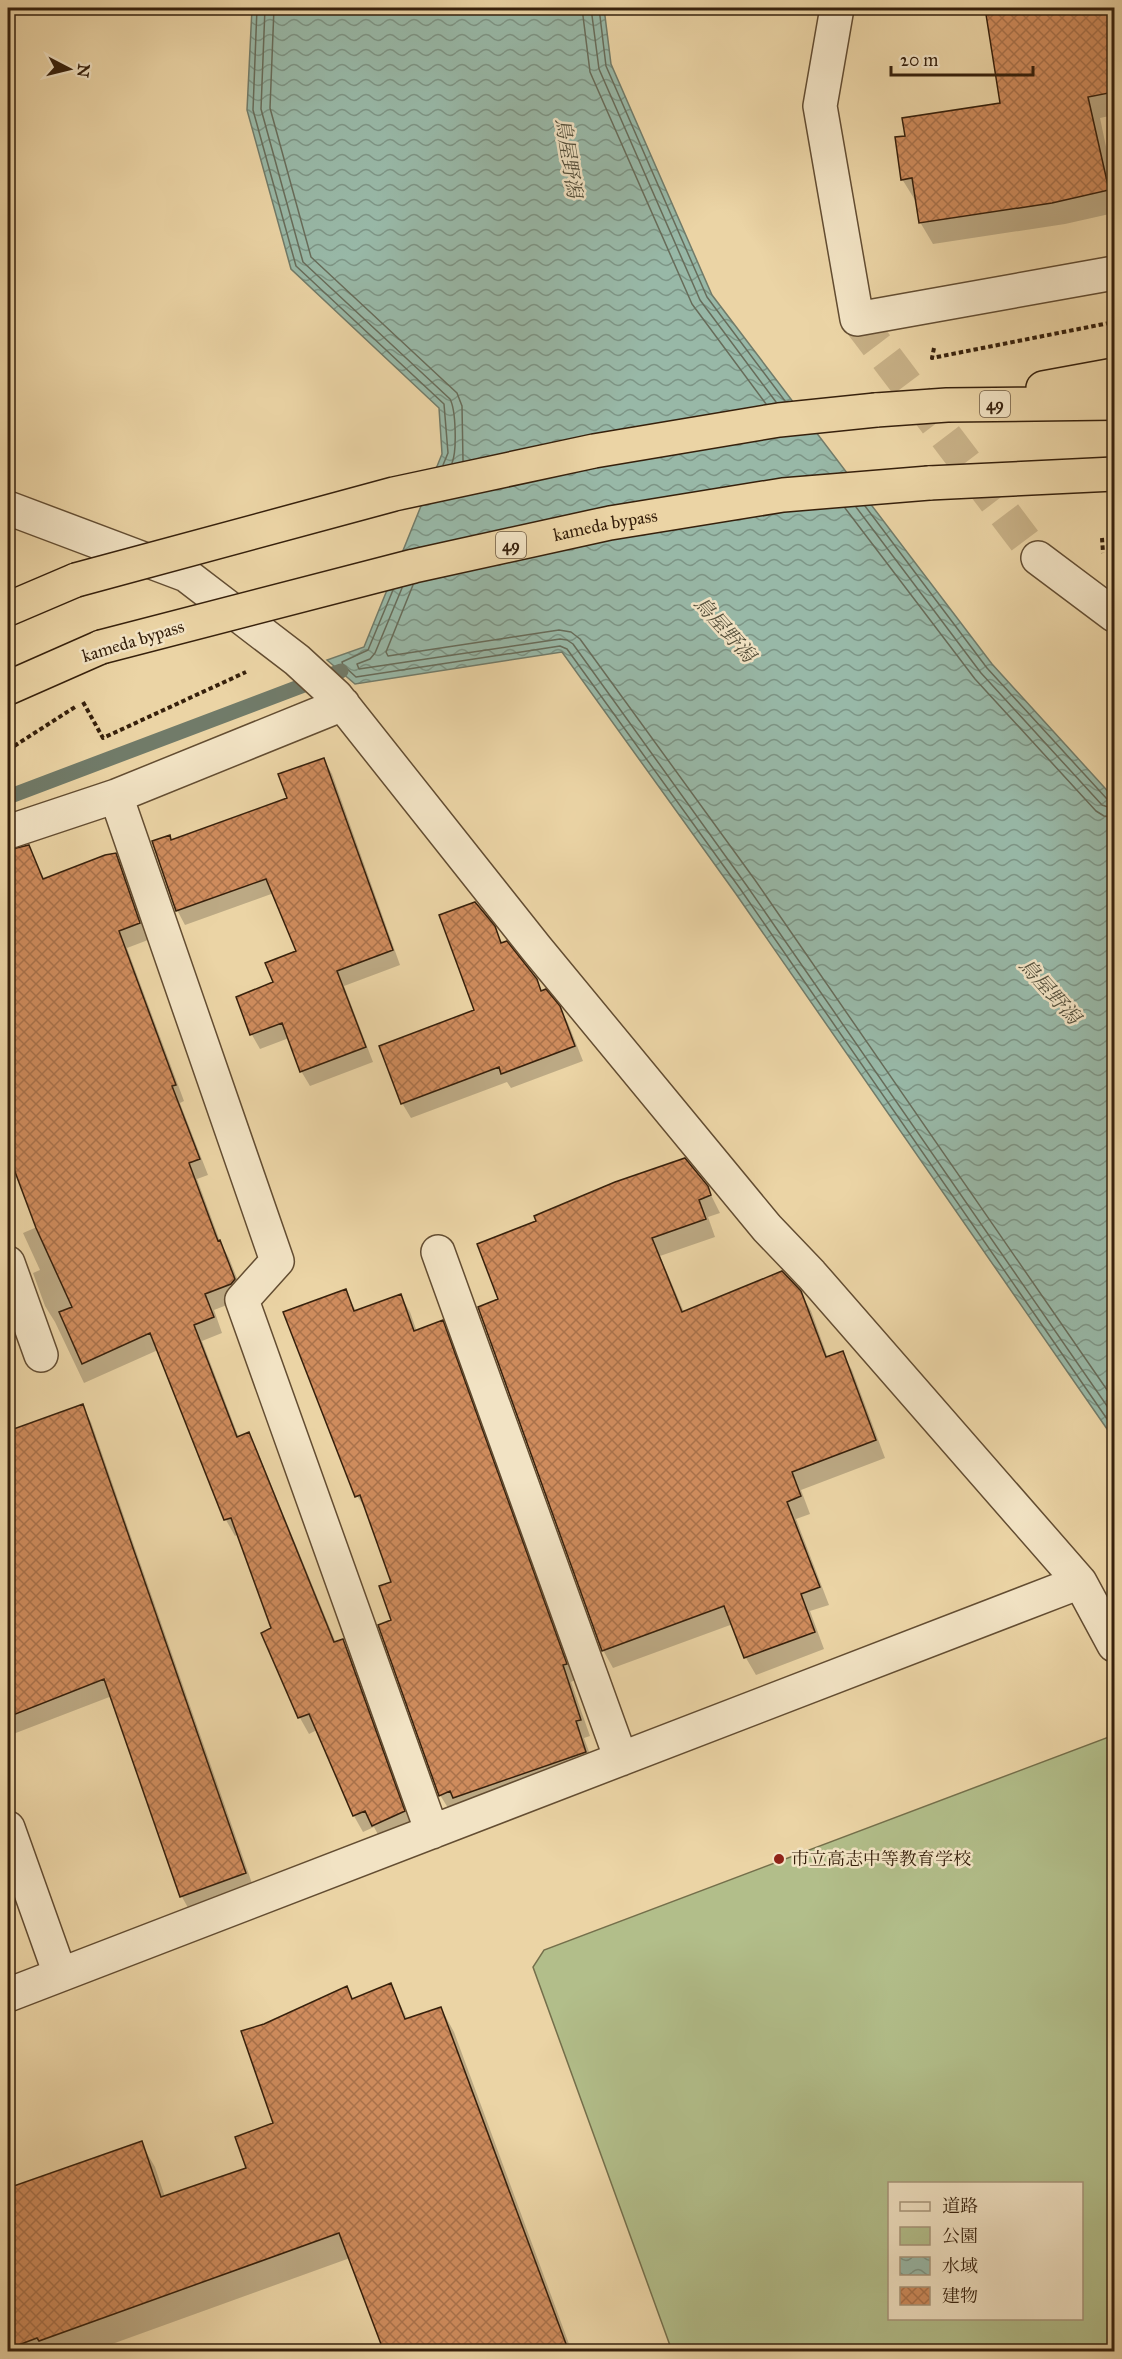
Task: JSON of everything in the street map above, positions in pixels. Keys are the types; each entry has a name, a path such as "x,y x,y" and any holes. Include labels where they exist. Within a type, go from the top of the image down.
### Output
{"highway":[{"path":"947,405 1114,375"},
{"name":"49","path":"8,609 76,580 394,494 594,451 779,420 876,410 947,405 1114,402"},
{"name":"kameda bypass","path":"8,688 101,647 414,566 610,523 783,495 929,483 1114,474"}],"street":[{"path":"837,8 820,106 857,319 1114,273"},
{"path":"8,508 186,575 292,656 339,700 536,948 767,1228 811,1274 1080,1582 1114,1645"},
{"path":"1038,558 1114,615"},
{"path":"8,832 116,796 339,700"},
{"path":"116,796 277,1261 242,1300 432,1832"},
{"path":"438,1252 621,1759"},
{"path":"8,1263 41,1354"},
{"path":"8,1995 1080,1582"},
{"path":"8,1828 60,1974"}],"path":[{"path":"932,358 1114,322"},
{"path":"1102,538 1103,558"},
{"path":"8,750 84,701 104,738 292,656"}],"green space":[{"path":"1114,1735 1114,2332 1110,2351 672,2351 533,1967 544,1950"}],"water":[{"name":"鳥屋野潟","path":"252,8 604,8 611,64 712,295 992,664 1114,798 1114,1439 736,894 562,652 355,684 327,660 364,647 442,454 439,408 291,269 247,110"}],"building":[{"path":"985,8 1114,8 1114,92 1088,97 1109,190 1052,203 919,223 912,178 901,180 895,137 905,136 902,118 1000,103"},
{"path":"324,758 393,950 337,971 366,1047 300,1072 282,1023 250,1035 236,997 273,982 265,963 296,951 266,879 176,911 152,841 170,835 171,840 287,798 278,774"},
{"path":"29,845 43,879 105,855 116,853 140,923 119,931 176,1085 172,1086 200,1159 189,1163 235,1279 231,1284 205,1294 214,1317 194,1325 237,1437 249,1432 334,1642 343,1639 405,1811 372,1826 365,1811 353,1816 309,1714 298,1718 261,1633 271,1628 231,1518 224,1520 150,1333 82,1364 59,1312 72,1307 36,1228 8,1153 8,850"},
{"path":"475,902 495,926 501,943 507,941 537,979 541,991 546,989 560,1006 575,1046 501,1074 499,1067 401,1104 379,1046 474,1010 439,915"},
{"path":"685,1158 708,1186 711,1195 699,1200 706,1219 652,1238 682,1312 782,1271 801,1291 826,1357 843,1351 876,1440 792,1472 801,1496 787,1502 820,1587 801,1594 815,1632 744,1658 724,1606 602,1651 478,1307 498,1299 477,1244 536,1221 534,1216 615,1182"},
{"path":"346,1289 354,1311 401,1294 414,1331 443,1320 567,1664 563,1665 581,1720 576,1721 586,1752 453,1798 450,1791 439,1796 378,1625 391,1620 379,1586 391,1582 360,1495 355,1497 283,1312"},
{"path":"83,1404 246,1873 180,1897 104,1679 8,1717 8,1431"},
{"path":"391,1983 405,2019 441,2007 569,2352 384,2352 339,2233 39,2341 37,2338 8,2349 8,2188 142,2141 161,2197 246,2168 235,2137 273,2123 241,2031 264,2024 347,1986 352,1999"}],"waterway":[{"path":"8,797 341,671"}],"tunnel":[{"path":"857,319 1038,558"}],"place":[{"name":"市立高志中等教育学校","path":"779,1859"}]}
